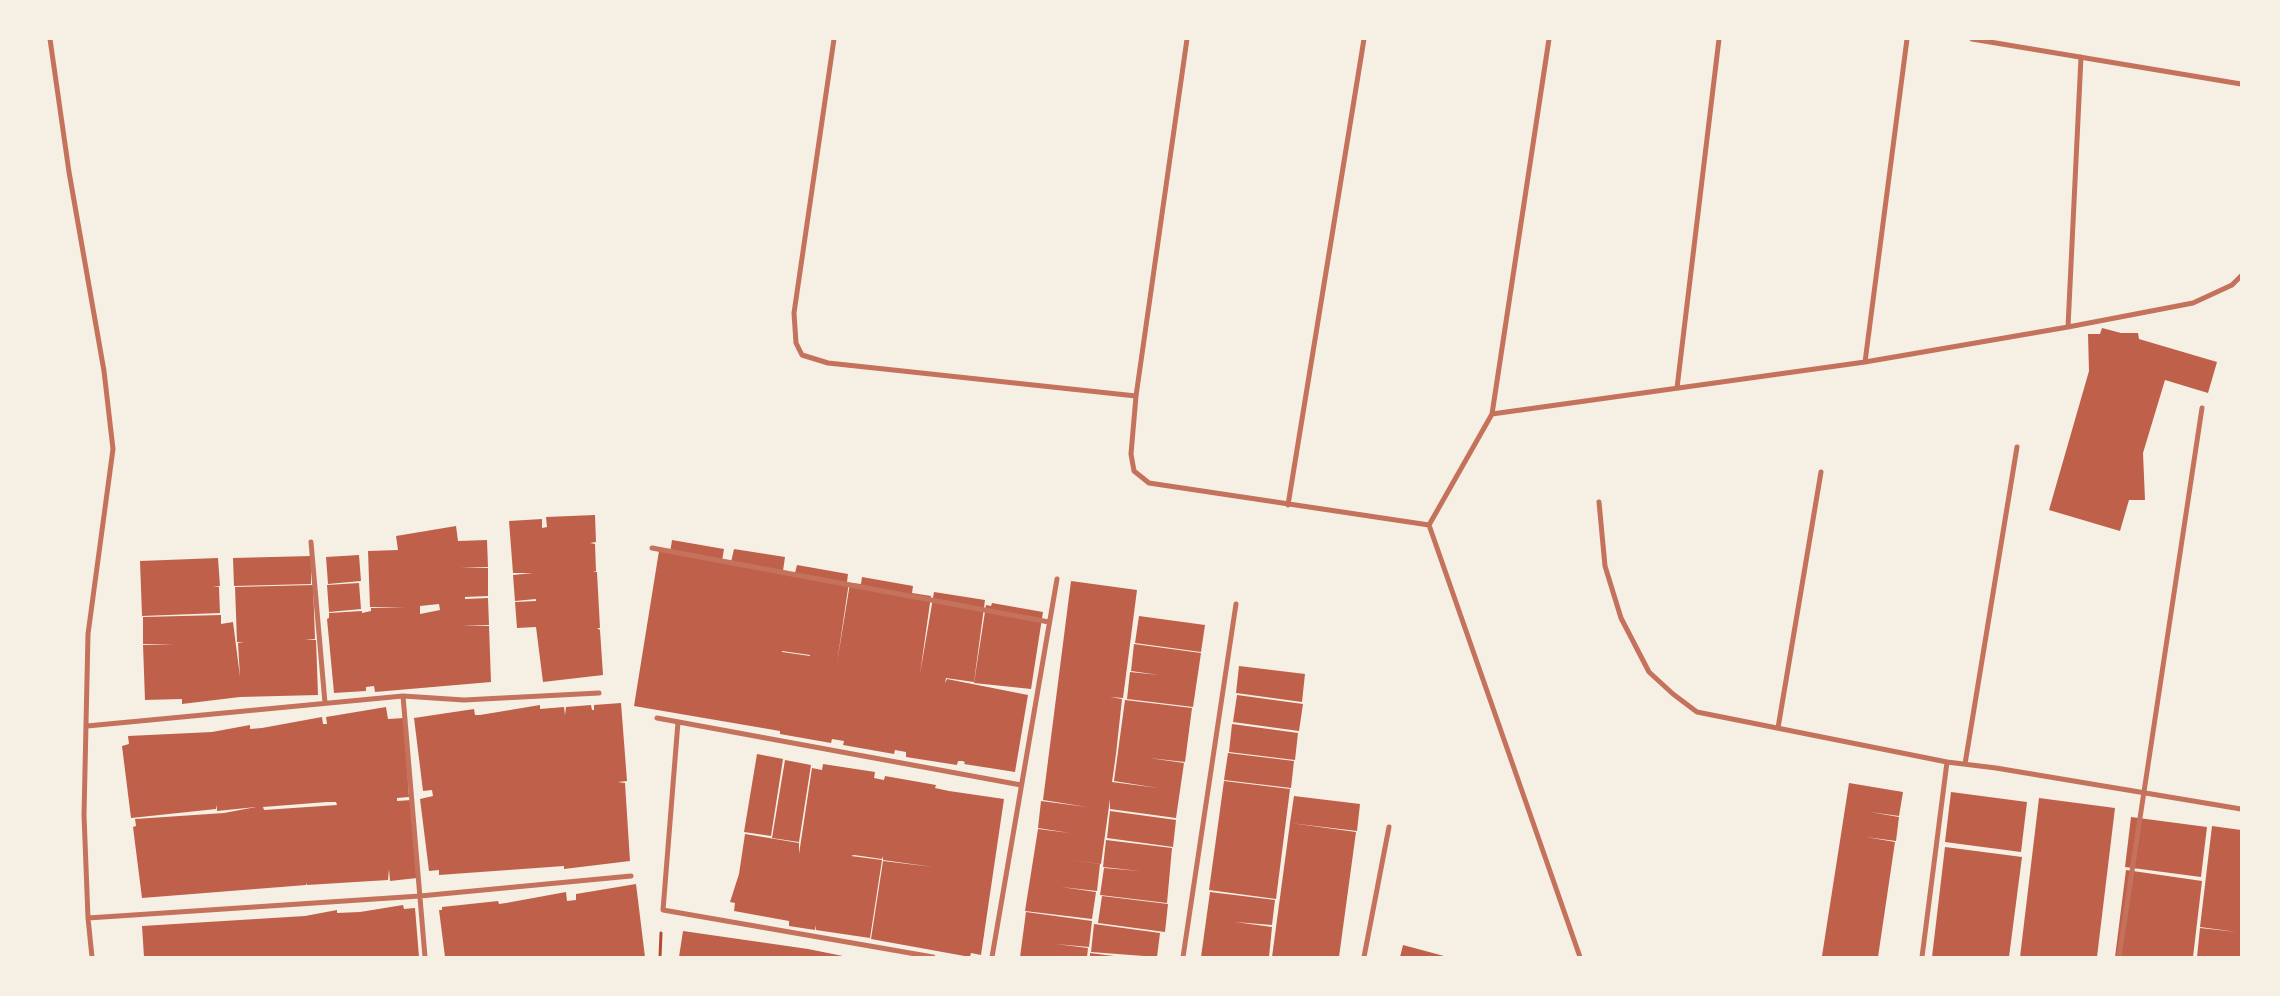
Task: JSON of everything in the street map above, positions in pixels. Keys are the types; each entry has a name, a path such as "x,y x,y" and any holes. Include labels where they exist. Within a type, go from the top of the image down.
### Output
{"street":[{"path":"50,39 69,172 104,372 112,449 88,634 84,815 88,918 92,957"},
{"path":"834,39 794,313 796,343 802,355 828,362 1136,396"},
{"path":"1187,39 1136,396 1131,454 1134,471 1148,483 1429,525"},
{"path":"1288,505 1364,39"},
{"path":"1549,39 1492,414 1429,525 1580,957"},
{"path":"1677,388 1719,39"},
{"path":"1865,362 1907,39"},
{"path":"1972,39 2241,84"},
{"path":"2068,327 2081,57"},
{"path":"1492,414 1865,362 2068,327 2192,303 2232,285 2241,276"},
{"path":"2119,957 2202,408"},
{"path":"1965,764 2017,446"},
{"path":"1778,728 1821,472"},
{"path":"1599,502 1605,566 1620,618 1649,672 1673,694 1697,712 1947,762 2241,809"},
{"path":"311,542 325,703"},
{"path":"652,548 1049,622"},
{"path":"992,957 1057,579"},
{"path":"1183,957 1236,604"},
{"path":"86,726 403,696 464,700 599,692"},
{"path":"403,696 425,957"},
{"path":"657,718 1021,786"},
{"path":"678,722 663,910 933,957"},
{"path":"1922,957 1947,762"},
{"path":"1364,957 1389,827"},
{"path":"88,918 420,896 630,876"}],"building":[{"path":"2102,328 2121,333 2138,333 2139,339 2217,362 2208,393 2165,380 2143,453 2145,500 2129,500 2120,531 2049,510 2089,371 2088,334 2100,334"},
{"path":"595,515 596,542 590,543 595,544 596,571 593,571 597,572 600,628 597,628 600,630 603,675 543,682 536,627 517,628 515,602 536,601 536,599 515,601 513,575 533,573 513,573 509,521 542,519 542,528 547,527 546,517"},
{"path":"456,526 458,541 487,540 488,567 461,568 488,568 488,596 465,597 465,599 488,598 489,625 462,626 489,626 491,682 375,692 374,686 366,687 366,691 334,693 327,619 329,618 329,613 362,611 362,613 371,611 371,608 405,607 370,607 368,551 398,550 396,536","holes":["439,604 440,610 420,614 420,606"]},
{"path":"672,540 724,549 722,561 731,562 734,549 785,557 783,571 795,573 797,565 848,574 847,582 849,582 837,663 850,583 861,584 862,577 913,586 912,593 931,596 920,674 934,592 985,600 974,682 946,678 945,683 947,679 1028,695 1015,772 964,764 965,762 962,761 958,761 957,765 906,757 906,752 895,750 894,754 843,745 844,741 832,739 831,743 780,734 780,731 634,706 659,551 670,553","holes":["782,651 810,655 810,656"]},
{"path":"359,555 361,581 328,584 326,557"},
{"path":"311,556 311,584 234,586 233,558"},
{"path":"218,558 220,586 213,587 219,587 220,613 142,616 140,561"},
{"path":"1071,581 1137,590 1123,698 1110,697 1122,699 1112,782 1158,788 1114,781 1125,700 1192,708 1185,762 1149,758 1184,763 1176,818 1110,809 1110,799 1101,864 1065,859 1100,864 1097,891 1061,887 1096,892 1092,919 1025,911 1038,829 1070,833 1038,828 1041,801 1087,807 1043,800"},
{"path":"359,583 361,609 329,612 327,585"},
{"path":"313,585 315,639 305,640 316,640 318,695 240,697 182,704 182,699 145,700 143,645 174,644 143,644 143,617 221,615 221,624 233,622 240,677 238,643 244,643 237,642 235,587"},
{"path":"992,603 1043,612 1031,689 974,683 986,605 991,606"},
{"path":"1139,616 1205,625 1201,652 1135,643"},
{"path":"1134,644 1201,653 1193,707 1127,699 1130,672 1159,675 1131,671"},
{"path":"1239,666 1305,674 1302,702 1236,693"},
{"path":"1237,695 1303,704 1299,731 1233,722"},
{"path":"621,703 627,781 618,782 625,783 630,861 564,869 564,866 439,875 439,870 429,871 420,799 433,796 432,790 423,791 414,718 474,709 475,715 480,715 540,705 540,709 564,707 565,715 566,707 591,705 592,710 594,710 594,705"},
{"path":"386,707 388,719 404,718 409,797 397,798 397,801 411,800 417,878 390,881 389,869 388,880 307,885 307,883 306,885 142,898 133,827 136,826 135,819 224,813 256,807 217,811 217,805 216,809 131,818 122,746 129,744 128,736 212,732 250,725 250,729 262,728 322,717 323,724 327,724 326,717","holes":["336,802 337,805 264,810 263,807"]},
{"path":"1232,724 1298,733 1295,760 1229,752"},
{"path":"1228,753 1294,761 1291,788 1224,780"},
{"path":"757,754 783,759 771,836 744,832"},
{"path":"785,760 811,765 799,842 772,838"},
{"path":"823,764 875,772 874,778 884,780 885,776 936,785 935,788 949,791 1004,799 981,955 971,953 970,957 871,939 883,861 933,867 883,860 883,856 882,859 851,856 882,860 870,938 816,930 816,925 815,930 789,926 789,921 734,911 735,903 730,902 739,874 745,834 799,843 799,854 812,768 822,770"},
{"path":"1224,781 1290,789 1276,899 1209,890"},
{"path":"1849,783 1903,792 1899,816 1870,812 1899,817 1896,841 1866,837 1895,842 1878,957 1822,956"},
{"path":"1951,792 2027,802 2021,852 1945,842"},
{"path":"1294,796 1360,804 1357,831 1290,823"},
{"path":"2039,798 2115,808 2097,957 2020,957"},
{"path":"1110,811 1176,820 1173,847 1107,838"},
{"path":"2131,817 2207,827 2201,877 2125,867"},
{"path":"1290,823 1356,832 1339,957 1272,957"},
{"path":"2212,826 2241,830 2241,957 2197,957 2200,928 2237,932 2200,927"},
{"path":"1106,840 1172,848 1167,903 1100,895 1104,868 1140,871 1103,867"},
{"path":"1945,847 2022,857 2009,957 1932,957"},
{"path":"2126,870 2202,881 2193,957 2115,957"},
{"path":"636,884 645,957 445,957 439,910 442,910 442,907 498,901 499,904 566,892 567,901 576,900 576,894"},
{"path":"1210,892 1275,900 1272,925 1235,922 1272,927 1269,957 1201,957"},
{"path":"1102,896 1168,904 1165,932 1098,923"},
{"path":"403,905 404,909 415,908 419,957 144,957 142,926 305,916 337,910 337,913 360,912"},
{"path":"1026,912 1092,921 1089,947 1056,944 1088,948 1087,957 1020,957"},
{"path":"1094,924 1160,933 1157,957 1091,952"},
{"path":"683,931 808,949 848,957 679,957"},
{"path":"1403,945 1444,956 1444,957 1400,957"},
{"path":"1090,953 1114,956 1114,957 1090,957"}]}
